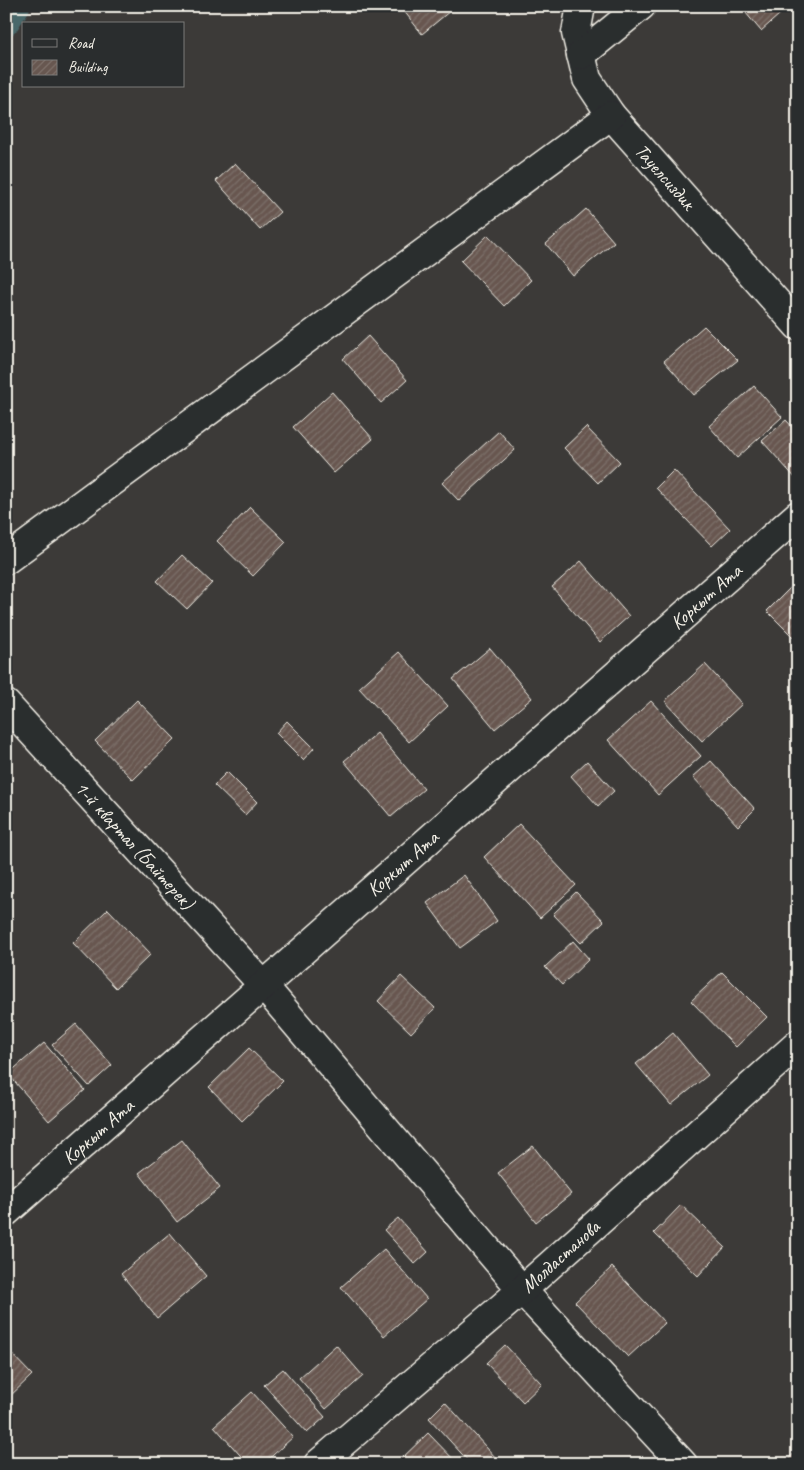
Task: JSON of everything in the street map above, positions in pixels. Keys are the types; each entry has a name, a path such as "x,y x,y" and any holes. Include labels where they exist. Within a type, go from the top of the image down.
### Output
{"street":[{"name":"Тауелсиздик","path":"581,6 576,33 587,79 611,114 798,326"},
{"path":"581,55 641,6"},
{"path":"6,560 611,114"},
{"name":"Коркыт Ата","path":"6,1212 798,515"},
{"name":"1-й квартал (Байтерек)","path":"6,704 263,985 522,1290 683,1464"},
{"name":"Молдастанова","path":"318,1464 522,1290 798,1044"}],"building":[{"path":"400,6 456,6 422,34"},
{"path":"740,6 789,6 761,31"},
{"path":"235,163 280,212 260,230 216,181"},
{"path":"586,209 614,242 573,276 546,244"},
{"path":"488,235 531,280 504,306 461,261"},
{"path":"704,326 738,360 694,395 664,361"},
{"path":"368,336 407,380 381,403 343,359"},
{"path":"754,386 782,417 737,458 709,426"},
{"path":"332,392 373,439 334,473 293,427"},
{"path":"786,420 798,433 798,481 762,441"},
{"path":"586,427 620,462 598,483 564,448"},
{"path":"499,431 515,450 459,501 442,483"},
{"path":"674,470 730,529 712,546 656,488"},
{"path":"250,507 286,542 253,576 217,541"},
{"path":"182,555 212,583 187,609 157,581"},
{"path":"581,561 629,616 600,642 552,587"},
{"path":"798,580 798,642 767,611"},
{"path":"490,648 532,698 495,729 453,679"},
{"path":"399,652 448,706 409,742 359,688"},
{"path":"705,664 742,704 702,741 665,701"},
{"path":"137,700 175,739 133,780 95,741"},
{"path":"651,701 701,756 658,795 608,740"},
{"path":"287,721 314,748 303,760 276,733"},
{"path":"377,733 424,789 391,817 344,761"},
{"path":"587,761 614,791 598,806 571,776"},
{"path":"711,761 755,809 738,826 693,777"},
{"path":"227,772 257,802 245,815 214,785"},
{"path":"519,824 576,885 540,918 484,857"},
{"path":"464,875 497,921 460,948 427,903"},
{"path":"576,892 604,921 581,943 553,914"},
{"path":"108,909 151,954 116,988 73,943"},
{"path":"573,941 589,959 562,985 545,967"},
{"path":"722,972 767,1017 736,1047 691,1001"},
{"path":"401,976 435,1008 411,1033 378,1001"},
{"path":"76,1024 112,1065 89,1086 52,1045"},
{"path":"673,1033 708,1075 671,1105 636,1064"},
{"path":"44,1043 85,1090 49,1121 8,1074"},
{"path":"249,1048 283,1081 242,1121 209,1087"},
{"path":"182,1140 220,1188 177,1222 139,1173"},
{"path":"533,1146 571,1194 536,1222 498,1173"},
{"path":"681,1205 725,1247 698,1276 654,1233"},
{"path":"398,1218 428,1252 415,1264 384,1230"},
{"path":"170,1233 206,1276 157,1318 121,1274"},
{"path":"384,1249 427,1299 384,1336 341,1287"},
{"path":"612,1267 665,1323 628,1357 575,1302"},
{"path":"336,1345 363,1376 326,1409 299,1378"},
{"path":"505,1345 542,1384 523,1402 486,1363"},
{"path":"6,1348 32,1375 6,1400"},
{"path":"283,1369 325,1417 307,1433 264,1385"},
{"path":"252,1392 293,1437 263,1464 248,1464 214,1426"},
{"path":"445,1402 496,1458 490,1464 471,1464 429,1418"},
{"path":"428,1433 458,1464 396,1464"},
{"path":"798,1449 798,1464 784,1464"}],"waterway":[{"path":"6,23 17,6"}]}
